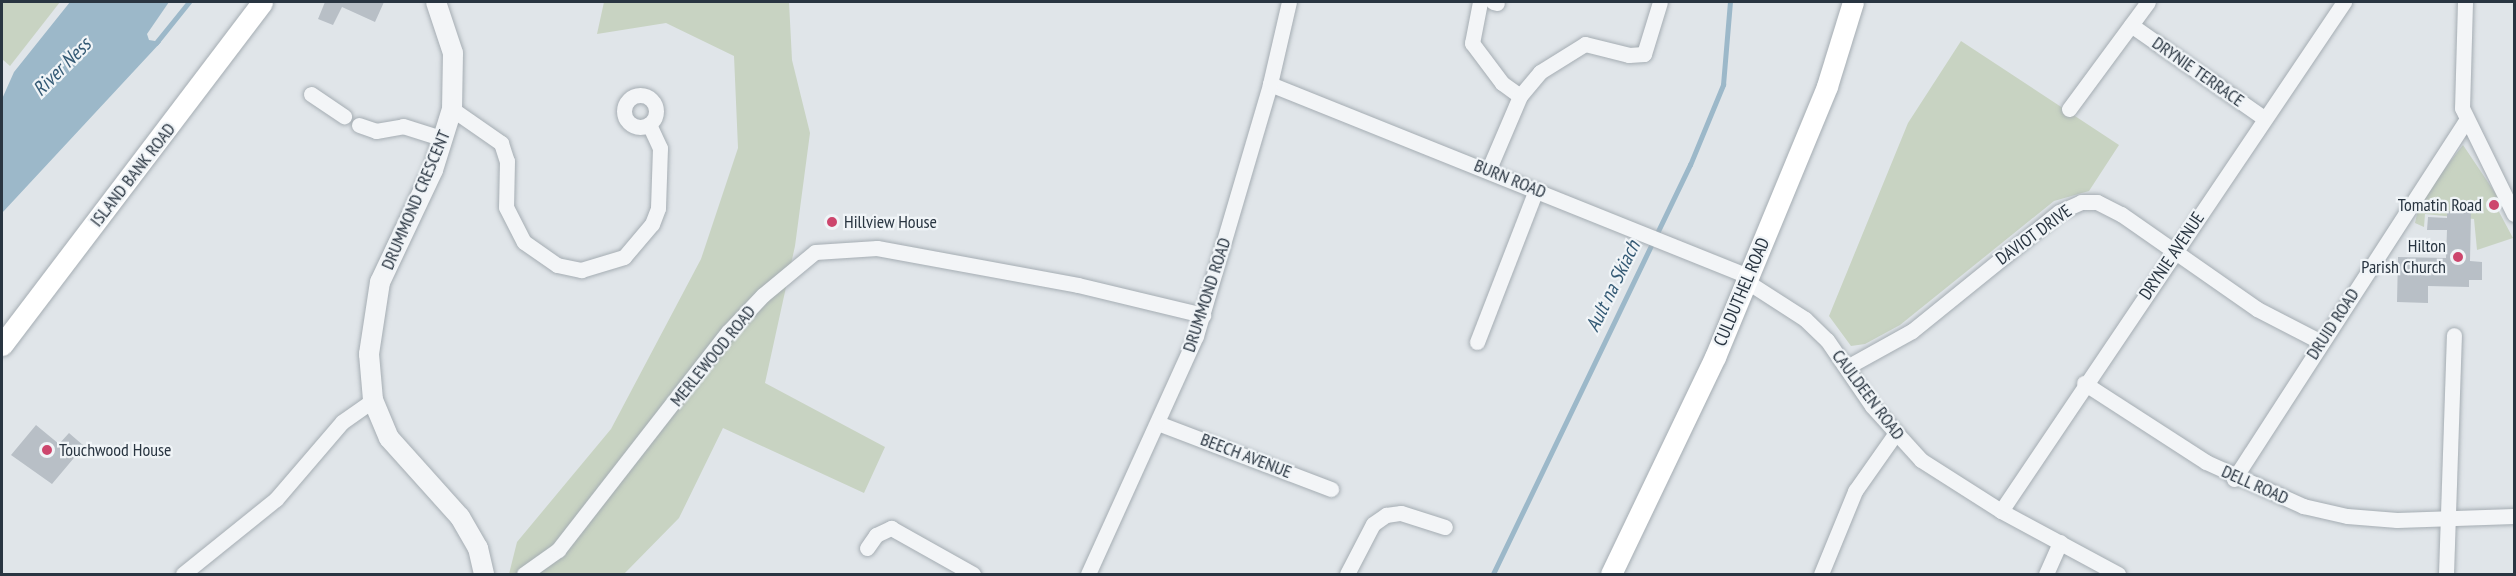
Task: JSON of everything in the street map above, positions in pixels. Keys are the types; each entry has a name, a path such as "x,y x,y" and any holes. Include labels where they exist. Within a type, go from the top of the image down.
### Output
{"main road":[{"name":"ISLAND BANK ROAD","path":"2,345 262,2"},
{"name":"CULDUTHEL ROAD","path":"1611,574 1747,279 1824,95 1853,2"}],"street":[{"name":"DRUMMOND CRESCENT","path":"436,2 447,23 453,53 452,109 444,139 380,282 369,354 373,400 389,438 460,517 477,548 484,574"},
{"name":"DRUMMOND ROAD","path":"1088,574 1160,424 1203,315 1270,84 1289,2"},
{"path":"1480,2 1472,43 1496,76 1520,96"},
{"path":"1488,171 1520,96 1540,72 1577,46 1644,54 1660,2"},
{"path":"2069,109 2148,2"},
{"name":"DRYNIE AVENUE","path":"2001,511 2084,383 2344,2"},
{"path":"2465,2 2461,93 2466,121 2514,214"},
{"name":"DRYNIE TERRACE","path":"2131,25 2264,118"},
{"name":"BURN ROAD","path":"1270,84 1645,233 1724,266 1747,279"},
{"path":"311,94 344,116"},
{"path":"452,109 501,142 507,161 506,207 524,242 557,265 581,270 624,257 652,224 658,208 660,148 649,124"},
{"name":"DRUID ROAD","path":"2234,478 2466,121"},
{"path":"359,124 376,131 403,126 444,139"},
{"path":"1477,342 1536,190"},
{"name":"DAVIOT DRIVE","path":"1847,367 1912,331 2069,206 2081,202 2107,206 2257,309 2321,342"},
{"name":"MERLEWOOD ROAD","path":"524,574 558,550 728,332 762,295 800,261 834,249 877,248 952,261 1203,315"},
{"name":"CAULDEEN ROAD","path":"1747,279 1805,319 1847,367 1895,435 1943,477 2118,574"},
{"path":"2446,574 2453,335"},
{"name":"DELL ROAD","path":"2084,383 2234,478 2303,506 2347,516 2448,520 2514,516"},
{"path":"183,574 276,499 342,422 373,400"},
{"name":"BEECH AVENUE","path":"1160,424 1331,489"},
{"path":"1821,574 1855,491 1895,435"},
{"path":"1347,574 1373,524 1386,515 1401,513 1435,529"},
{"path":"867,548 882,530 891,528 973,574"},
{"path":"2046,574 2060,542"}],"green space":[{"path":"2,2 60,2 10,66 2,59"},
{"path":"604,2 789,2 792,60 810,133 795,246 765,383 885,447 864,493 723,428 679,518 624,574 509,574 517,542 611,429 701,259 738,148 734,56 666,23 597,34"},
{"path":"1961,41 2119,145 2089,191 2054,201 1900,325 1865,344 1851,346 1829,316 1908,123"},
{"path":"2463,145 2500,200 2498,210 2513,238 2477,250 2474,219 2425,214 2424,227 2415,223 2420,200"}],"water":[{"name":"River Ness","path":"70,2 169,2 147,34 149,40 161,42 2,213 2,99 14,72"}],"building":[{"path":"325,2 384,2 375,22 342,7 333,25 318,19"},
{"name":"Hilton Parish Church","path":"2447,211 2471,212 2470,261 2482,262 2482,280 2469,280 2469,287 2428,286 2428,303 2397,302 2398,257 2446,258 2447,230 2427,230 2428,217 2447,218"},
{"name":"Touchwood House","path":"36,425 59,444 69,433 84,446 52,484 11,455"}],"waterway":[{"path":"156,43 189,2"},
{"name":"Ault na Skiach","path":"1493,574 1690,165 1723,85 1730,2"}],"place":[{"name":"Tomatin Road","path":"2494,205"},
{"name":"Hillview House","path":"832,222"},
{"name":"Hilton Parish Church","path":"2458,257"},
{"name":"Touchwood House","path":"47,450"}]}
